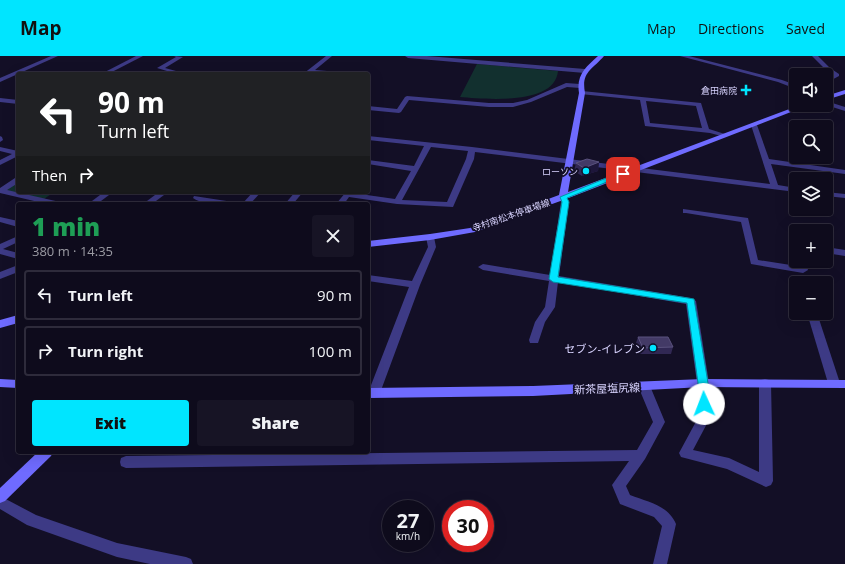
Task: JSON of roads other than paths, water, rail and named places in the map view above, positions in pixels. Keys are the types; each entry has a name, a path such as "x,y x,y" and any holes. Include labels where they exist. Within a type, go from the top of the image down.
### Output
{"main road":[{"path":"563,197 571,161 581,89 580,80 585,71 601,56"},
{"path":"833,96 845,92"},
{"name":"寺村南松本停車場線","path":"370,244 430,237 472,230 789,112"},
{"path":"0,324 16,319"},
{"path":"0,383 16,384"},
{"name":"新茶屋塩尻線","path":"371,393 533,391 703,383 840,384"},
{"path":"0,497 45,454"}],"street":[{"path":"18,72 54,56"},
{"path":"108,72 140,56"},
{"path":"176,72 160,68 180,56 177,56"},
{"path":"311,71 329,56"},
{"path":"408,56 585,71"},
{"path":"683,56 789,84"},
{"path":"815,56 827,68"},
{"path":"20,64 31,66"},
{"path":"311,71 321,72"},
{"path":"0,80 16,73"},
{"path":"370,108 399,111 407,98 490,105 508,105 529,101 566,85 643,100 699,104 706,131"},
{"path":"463,99 500,102 508,105"},
{"path":"0,100 16,102"},
{"path":"643,100 646,125 706,131 725,135"},
{"path":"833,105 845,109"},
{"path":"754,125 775,187"},
{"path":"370,138 571,161 789,189"},
{"path":"397,202 429,144"},
{"path":"0,149 16,153"},
{"path":"353,194 397,202 450,205 470,159 472,149"},
{"path":"0,163 16,154"},
{"path":"766,161 845,172"},
{"path":"370,163 416,169"},
{"path":"0,191 16,181"},
{"path":"0,191 48,202"},
{"path":"95,202 106,194"},
{"path":"150,202 161,194"},
{"path":"194,201 202,194"},
{"path":"194,201 222,202 229,194"},
{"path":"248,202 255,194"},
{"path":"291,202 297,194"},
{"path":"833,195 845,196"},
{"path":"534,340 540,322 550,307 565,202 563,197"},
{"path":"686,211 745,220 754,262 789,268"},
{"path":"0,219 16,223"},
{"path":"371,393 432,247 430,237"},
{"path":"0,247 16,240"},
{"path":"0,251 16,255"},
{"path":"833,251 845,253"},
{"path":"483,267 691,301 703,383 705,416 685,454 729,464 766,481 766,383"},
{"path":"791,268 803,270 802,268"},
{"path":"0,276 16,269"},
{"path":"370,278 415,286"},
{"path":"815,320 840,384"},
{"path":"644,386 659,422 641,455 619,485 625,500 659,512 669,524 660,564"},
{"path":"126,462 153,456 641,455"},
{"path":"0,502 32,520 117,550 186,564"}],"place":[{"name":"倉田病院","path":"746,90"},
{"name":"ローソン","path":"586,171"},
{"name":"セブン-イレブン","path":"653,348"}]}
